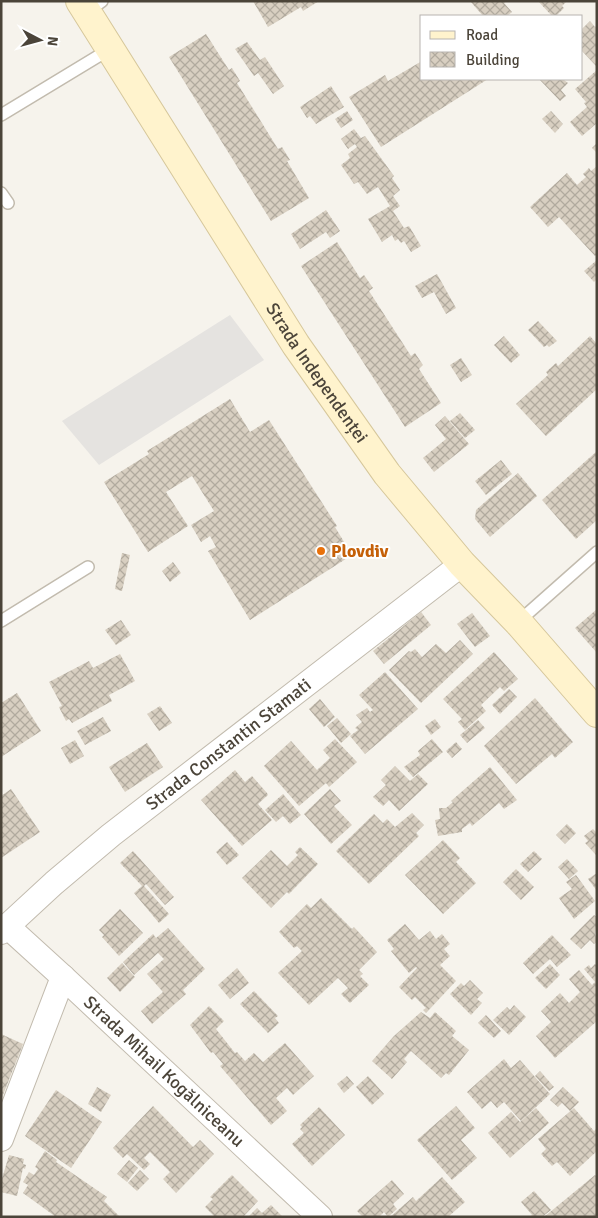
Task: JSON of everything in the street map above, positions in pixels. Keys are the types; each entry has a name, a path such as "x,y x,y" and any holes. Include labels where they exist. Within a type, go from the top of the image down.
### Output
{"street":[{"name":"Strada Independenței","path":"90,5 110,49 296,345 387,474 462,564 518,622 597,713"},
{"name":"Strada Constantin Stamati","path":"4,929 111,834 462,564"},
{"name":"Strada Mihail Kogălniceanu","path":"4,929 63,976 320,1217"},
{"path":"1,1138 63,976"}],"lane":[{"path":"1,115 110,49"},
{"path":"1,193 8,203"},
{"path":"518,622 597,552"},
{"path":"1,621 88,567"}],"shaded area":[{"path":"230,315 264,360 99,465 62,421"}],"building":[{"path":"253,1 319,1 303,11 301,7 268,27"},
{"path":"470,1 507,1 504,3 512,12 508,15 482,15"},
{"path":"538,1 567,1 562,6 564,8 557,15 551,15"},
{"path":"590,21 595,27 597,26 597,67 583,52 583,28"},
{"path":"206,34 229,70 232,68 240,81 237,83 278,149 282,147 290,160 287,161 309,198 271,221 169,57"},
{"path":"247,42 260,60 265,57 284,86 273,94 258,73 254,76 235,49"},
{"path":"420,62 420,80 486,80 381,147 349,97 385,75 388,81"},
{"path":"597,70 597,123 582,136 570,122 587,107 584,103 586,102 575,89"},
{"path":"540,80 564,80 568,83 561,90 566,96 560,101"},
{"path":"331,86 344,107 316,124 310,116 307,118 300,107"},
{"path":"347,111 353,120 341,128 335,119"},
{"path":"551,111 563,124 555,133 542,119"},
{"path":"354,129 361,138 365,136 394,176 392,178 400,190 393,196 400,206 393,211 404,228 409,226 421,246 411,252 404,241 401,243 398,239 395,241 392,235 382,242 368,219 390,206 378,187 367,194 358,182 354,184 341,165 350,158 348,154 357,147 355,144 348,149 341,139"},
{"path":"597,143 597,153 592,148"},
{"path":"597,166 597,254 595,256 559,217 548,227 530,207 567,173 577,185 586,177 583,174 589,168 591,171"},
{"path":"326,210 340,231 330,238 326,232 300,249 291,234"},
{"path":"337,242 360,278 364,275 373,288 369,291 411,356 415,353 423,365 419,369 441,403 405,427 301,266"},
{"path":"597,260 597,279 594,282 584,271"},
{"path":"437,274 456,308 446,314 434,292 422,298 415,286"},
{"path":"538,321 557,341 549,347 547,345 544,347 528,330"},
{"path":"504,336 520,355 511,363 494,345"},
{"path":"590,336 597,344 597,389 546,436 516,404 548,375 546,372 556,363 558,366"},
{"path":"461,358 472,375 461,382 450,365"},
{"path":"230,399 250,432 269,420 337,526 335,527 352,555 250,620 208,551 216,547 210,536 201,542 191,525 214,511 192,476 166,492 188,526 148,552 104,482 149,454 147,451"},
{"path":"460,413 475,430 465,438 450,421"},
{"path":"445,416 469,444 434,472 423,458 446,439 435,425"},
{"path":"597,451 597,520 576,539 542,500"},
{"path":"501,460 512,474 486,495 475,481"},
{"path":"518,473 537,496 490,537 475,519 476,510"},
{"path":"122,553 130,555 122,591 115,589"},
{"path":"173,562 181,573 170,582 162,571"},
{"path":"597,609 597,653 575,628"},
{"path":"421,612 431,625 384,664 373,651"},
{"path":"472,613 490,636 475,647 457,624"},
{"path":"121,620 131,635 116,645 105,630"},
{"path":"460,640 473,654 421,703 389,670 409,651 411,652 415,649 422,657 436,644 446,653"},
{"path":"494,652 518,679 504,691 500,687 481,705 486,711 465,730 458,722 462,719 443,699"},
{"path":"120,654 135,681 109,695 112,701 72,723 69,719 66,721 59,707 62,706 49,682 89,661 93,668"},
{"path":"385,672 418,709 365,754 350,736 358,730 355,728 362,722 356,715 367,708 370,712 373,710 359,695"},
{"path":"509,689 517,697 500,714 492,705"},
{"path":"17,693 41,731 1,757 1,703"},
{"path":"535,698 573,742 555,758 552,754 516,784 484,746"},
{"path":"320,699 335,717 324,727 309,709"},
{"path":"160,706 172,723 159,731 147,714"},
{"path":"103,717 111,731 85,745 77,731"},
{"path":"337,718 351,734 341,743 327,726"},
{"path":"435,719 441,727 431,735 425,726"},
{"path":"478,720 485,728 467,743 460,735"},
{"path":"335,739 357,762 329,787 326,783 299,806 264,766 291,741 317,770 330,758 323,750"},
{"path":"432,739 443,752 413,777 404,767 420,755 418,751"},
{"path":"75,740 84,756 70,764 61,748"},
{"path":"456,742 462,749 452,758 446,751"},
{"path":"147,743 163,767 125,792 109,767"},
{"path":"395,766 410,781 418,774 428,784 399,811 389,800 383,806 373,797 386,785 381,780"},
{"path":"490,767 517,800 504,809 499,803 472,826 470,823 462,829 462,832 438,836 435,820 440,819 439,808 446,808 453,802 451,801"},
{"path":"235,770 245,782 252,776 267,793 268,795 258,804 272,820 242,846 201,800"},
{"path":"11,789 40,832 1,858 1,796"},
{"path":"330,789 341,801 334,806 352,825 331,844 304,814"},
{"path":"283,794 301,815 290,824 283,816 276,822 265,810"},
{"path":"412,813 424,825 416,833 419,836 369,884 336,851 374,814 383,823 387,819 395,827"},
{"path":"567,824 576,833 565,844 556,835"},
{"path":"593,829 597,833 597,856 585,843 588,841 584,836"},
{"path":"443,840 460,858 456,862 476,883 443,914 405,875"},
{"path":"227,842 239,855 227,865 216,852"},
{"path":"300,847 318,864 289,894 287,892 271,908 242,878 271,850 287,866 298,855 295,852"},
{"path":"133,851 174,897 165,905 146,884 144,886 169,914 159,923 134,893 142,886 120,863"},
{"path":"534,851 542,859 528,872 520,864"},
{"path":"567,859 578,871 569,879 558,867"},
{"path":"516,869 534,887 521,900 503,882"},
{"path":"597,873 597,891 588,879"},
{"path":"576,875 595,901 574,919 559,898 572,889 566,882"},
{"path":"321,898 352,929 354,927 377,952 359,970 363,974 360,976 369,985 350,1003 341,994 348,988 338,978 309,1005 278,973 302,951 297,946 294,948 279,932 307,904 311,908"},
{"path":"120,909 143,933 119,956 102,937 104,935 99,930"},
{"path":"594,915 597,917 595,934 597,942 594,944 590,940 581,949 570,939"},
{"path":"405,924 419,940 430,931 436,939 442,934 450,944 444,949 450,956 440,965 456,981 426,1013 423,1010 426,1008 415,997 412,1000 399,987 417,968 409,973 391,951 394,949 387,940"},
{"path":"168,928 205,969 183,990 186,994 152,1024 141,1011 163,992 147,974 164,959 158,953 134,975 123,962 153,934 156,938"},
{"path":"552,935 571,955 557,967 550,959 533,974 523,963"},
{"path":"122,963 135,977 120,992 107,978"},
{"path":"550,964 560,975 546,989 535,978"},
{"path":"595,964 597,966 597,1021 555,1058 536,1036 551,1022 541,1011 560,993 569,1003 580,992 569,979 579,970 592,985 595,982 584,969 589,965 591,968"},
{"path":"237,968 249,983 230,999 218,985"},
{"path":"470,980 483,993 477,999 482,1003 471,1015 450,994 461,983 464,986"},
{"path":"254,991 278,1016 275,1018 279,1023 268,1033 240,1004"},
{"path":"514,1005 526,1017 509,1035 493,1020 507,1007 510,1010"},
{"path":"209,1006 224,1021 216,1029 235,1053 237,1052 245,1061 254,1053 263,1062 285,1043 314,1076 293,1095 287,1088 276,1098 287,1111 271,1125 220,1066 223,1064 213,1052 211,1053 190,1025"},
{"path":"421,1012 430,1018 435,1012 456,1031 452,1036 469,1050 449,1075 446,1073 441,1078 411,1051 404,1059 407,1062 392,1079 372,1061 394,1036"},
{"path":"486,1015 501,1031 494,1038 478,1023"},
{"path":"1,1034 23,1044 1,1100"},
{"path":"504,1059 511,1068 520,1060 550,1094 521,1121 504,1102 497,1108 491,1101 482,1109 467,1092"},
{"path":"540,1071 554,1087 549,1091 535,1076"},
{"path":"347,1076 354,1084 344,1093 337,1084"},
{"path":"368,1076 384,1094 372,1105 356,1087"},
{"path":"97,1087 111,1095 101,1112 88,1104"},
{"path":"563,1087 579,1102 570,1111 562,1103 558,1107 550,1100"},
{"path":"56,1090 102,1122 71,1168 25,1136"},
{"path":"153,1106 193,1147 200,1140 214,1154 176,1193 163,1179 170,1172 150,1152 144,1158 150,1164 144,1170 127,1154 123,1158 113,1148"},
{"path":"456,1106 475,1128 461,1140 477,1158 452,1180 417,1140"},
{"path":"319,1107 345,1135 312,1166 292,1144 304,1133 300,1129 302,1127 300,1125"},
{"path":"536,1108 549,1123 510,1158 488,1133 511,1112 520,1122"},
{"path":"574,1108 594,1131 597,1128 597,1151 570,1176 557,1162 552,1166 541,1154 546,1149 538,1139"},
{"path":"45,1151 57,1160 56,1162 107,1197 104,1201 120,1217 56,1217 23,1193 28,1185 23,1182 29,1172 34,1175 38,1169 35,1167"},
{"path":"9,1155 24,1159 23,1164 26,1165 25,1169 23,1168 17,1196 1,1192 1,1182"},
{"path":"129,1160 138,1168 127,1182 117,1174"},
{"path":"140,1170 149,1179 137,1191 128,1183"},
{"path":"232,1175 258,1201 243,1217 215,1217 205,1207 213,1199 210,1197"},
{"path":"595,1175 597,1177 597,1217 544,1217"},
{"path":"442,1177 465,1202 448,1217 390,1217 413,1197 416,1201"},
{"path":"392,1180 404,1194 393,1204 397,1209 388,1217 384,1212 379,1217 363,1217 357,1211"},
{"path":"534,1191 551,1210 542,1217 530,1217 532,1215 521,1202"},
{"path":"271,1205 283,1217 248,1217 257,1208 262,1213"}],"place":[{"name":"Plovdiv","path":"321,551"}]}
